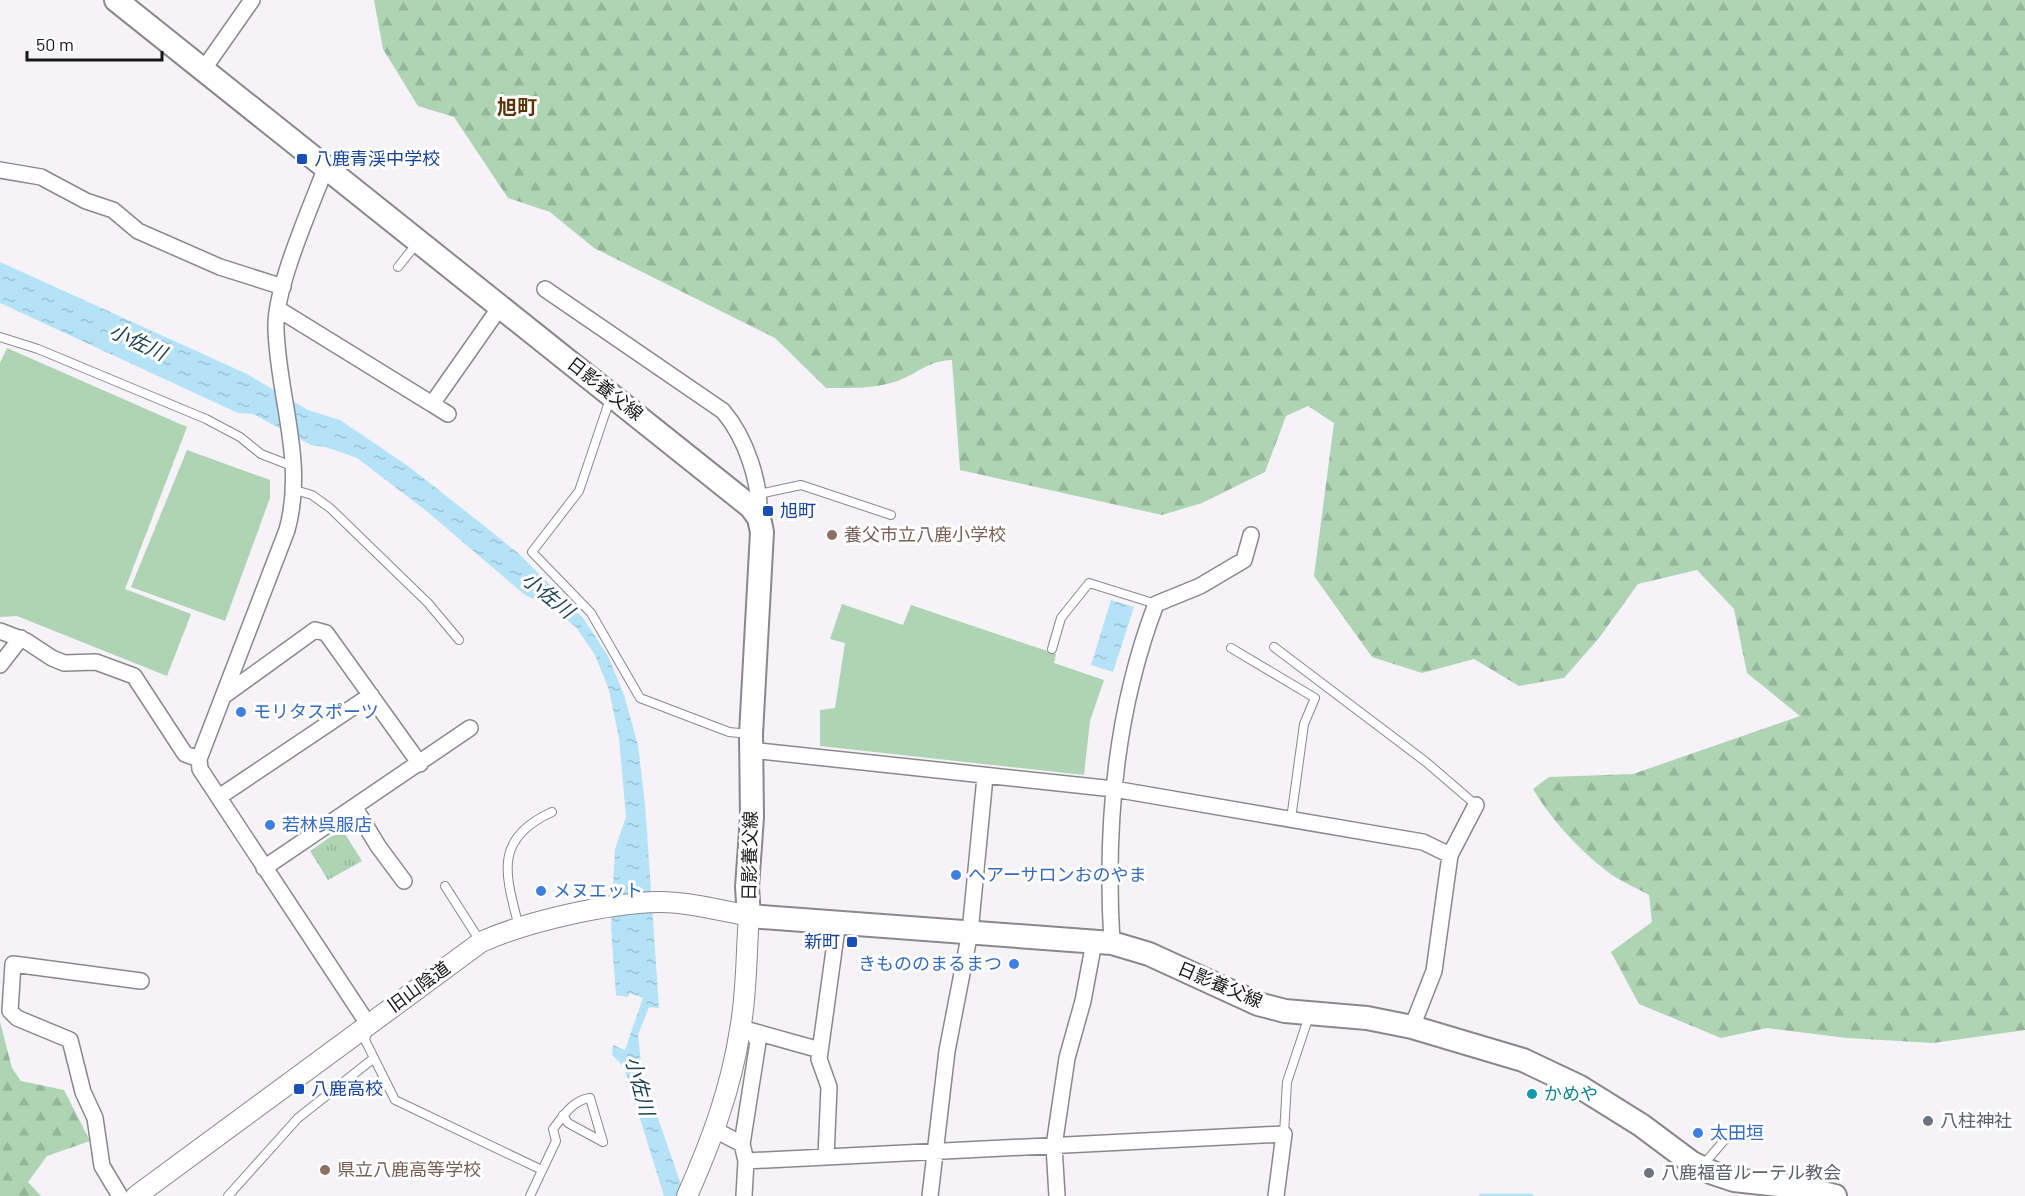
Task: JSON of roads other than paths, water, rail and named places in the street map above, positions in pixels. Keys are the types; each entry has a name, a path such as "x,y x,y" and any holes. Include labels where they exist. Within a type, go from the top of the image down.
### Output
{"main road":[{"name":"日影養父線","path":"116,0 741,496 759,518 762,549 751,742 752,817 747,887 749,916 1103,942 1149,954 1258,1004 1285,1011 1368,1018 1412,1027 1523,1060 1580,1087 1701,1167 1734,1180 1797,1187 1835,1196"}],"street":[{"path":"203,70 252,0"},
{"path":"326,167 283,287 275,327 294,466 295,490 287,530 199,759 200,769 368,1024"},
{"path":"0,170 41,177 86,201 113,210 138,231 220,267 283,287"},
{"path":"545,289 723,411 738,434 759,494 759,518"},
{"path":"432,404 500,307"},
{"path":"278,309 448,414"},
{"path":"1057,1196 1054,1146 1066,1058 1103,942 1109,895 1114,789 1125,706 1138,651 1156,604 1200,586 1244,560 1251,535"},
{"path":"225,695 315,630 326,633 420,764"},
{"path":"0,631 21,638 64,663 96,662 134,676 186,754 199,759"},
{"path":"0,665 21,638"},
{"path":"219,796 371,695"},
{"path":"264,868 470,728"},
{"path":"751,742 985,777 1114,789 1423,842 1450,855"},
{"path":"930,1196 947,1051 970,932 985,777"},
{"path":"1412,1027 1434,971 1450,855 1476,805"},
{"path":"355,808 378,846 404,881"},
{"name":"旧山陰道","path":"136,1196 481,942 519,928 590,911 659,902 749,916"},
{"path":"687,1196 713,1136 747,1030 749,916"},
{"path":"826,1157 829,1088 821,1069 820,1050 838,921"},
{"path":"120,1196 102,1166 95,1118 83,1092 70,1040 17,1018 10,1011 6,963 141,981"},
{"path":"747,1030 820,1050"},
{"path":"744,1196 746,1161 742,1144 758,1042 747,1030"},
{"path":"746,1161 1284,1134 1276,1196"},
{"path":"713,1136 742,1144"}],"lane":[{"path":"399,267 419,241"},
{"path":"0,337 38,349 206,419 240,437 261,454 294,466"},
{"path":"612,394 579,491 532,552 591,613 640,698 751,742"},
{"path":"759,494 801,485 891,515"},
{"path":"295,490 312,495 330,508 428,603 459,640"},
{"path":"1052,649 1061,618 1089,584 1156,604"},
{"path":"1274,647 1426,762 1476,805"},
{"path":"1231,648 1315,698 1304,724 1291,819"},
{"path":"519,928 506,876 506,864 520,834 536,819 552,812"},
{"path":"445,886 481,942"},
{"path":"1284,1134 1287,1082 1310,1012"},
{"path":"368,1024 365,1040 395,1100 542,1170"},
{"path":"228,1196 298,1118 374,1058"},
{"path":"530,1196 556,1141 553,1129 563,1115 579,1100 590,1098 603,1142 568,1123 563,1115"},
{"path":"1701,1167 1735,1128"}],"water":[{"name":"小佐川","path":"0,262 247,374 308,410 340,420 408,466 519,554 583,618 608,656 624,695 638,745 645,804 659,1008 649,1007 638,1035 642,1072 685,1196 664,1196 624,1067 612,1055 613,1045 625,1050 643,998 630,993 628,997 616,995 611,927 615,849 626,817 619,738 609,690 595,655 576,627 549,606 525,595 424,509 357,458 326,447 311,445 253,414 238,413 0,303"},
{"path":"1111,600 1134,607 1113,672 1091,665"}],"waterway":[{"path":"1481,1196 1531,1196"}],"place":[{"name":"八鹿青渓中学校","path":"302,159"},
{"name":"旭町","path":"768,511"},
{"name":"養父市立八鹿小学校","path":"832,535"},
{"name":"モリタスポーツ","path":"241,712"},
{"name":"若林呉服店","path":"270,825"},
{"name":"ヘアーサロンおのやま","path":"956,875"},
{"name":"メヌエット","path":"541,891"},
{"name":"新町","path":"852,942"},
{"name":"きもののまるまつ","path":"1014,964"},
{"name":"八鹿高校","path":"299,1089"},
{"name":"かめや","path":"1532,1094"},
{"name":"八柱神社","path":"1928,1121"},
{"name":"太田垣","path":"1698,1133"},
{"name":"県立八鹿高等学校","path":"325,1170"},
{"name":"八鹿福音ルーテル教会","path":"1649,1173"}],"district":[{"name":"旭町","path":"517,107"}]}
